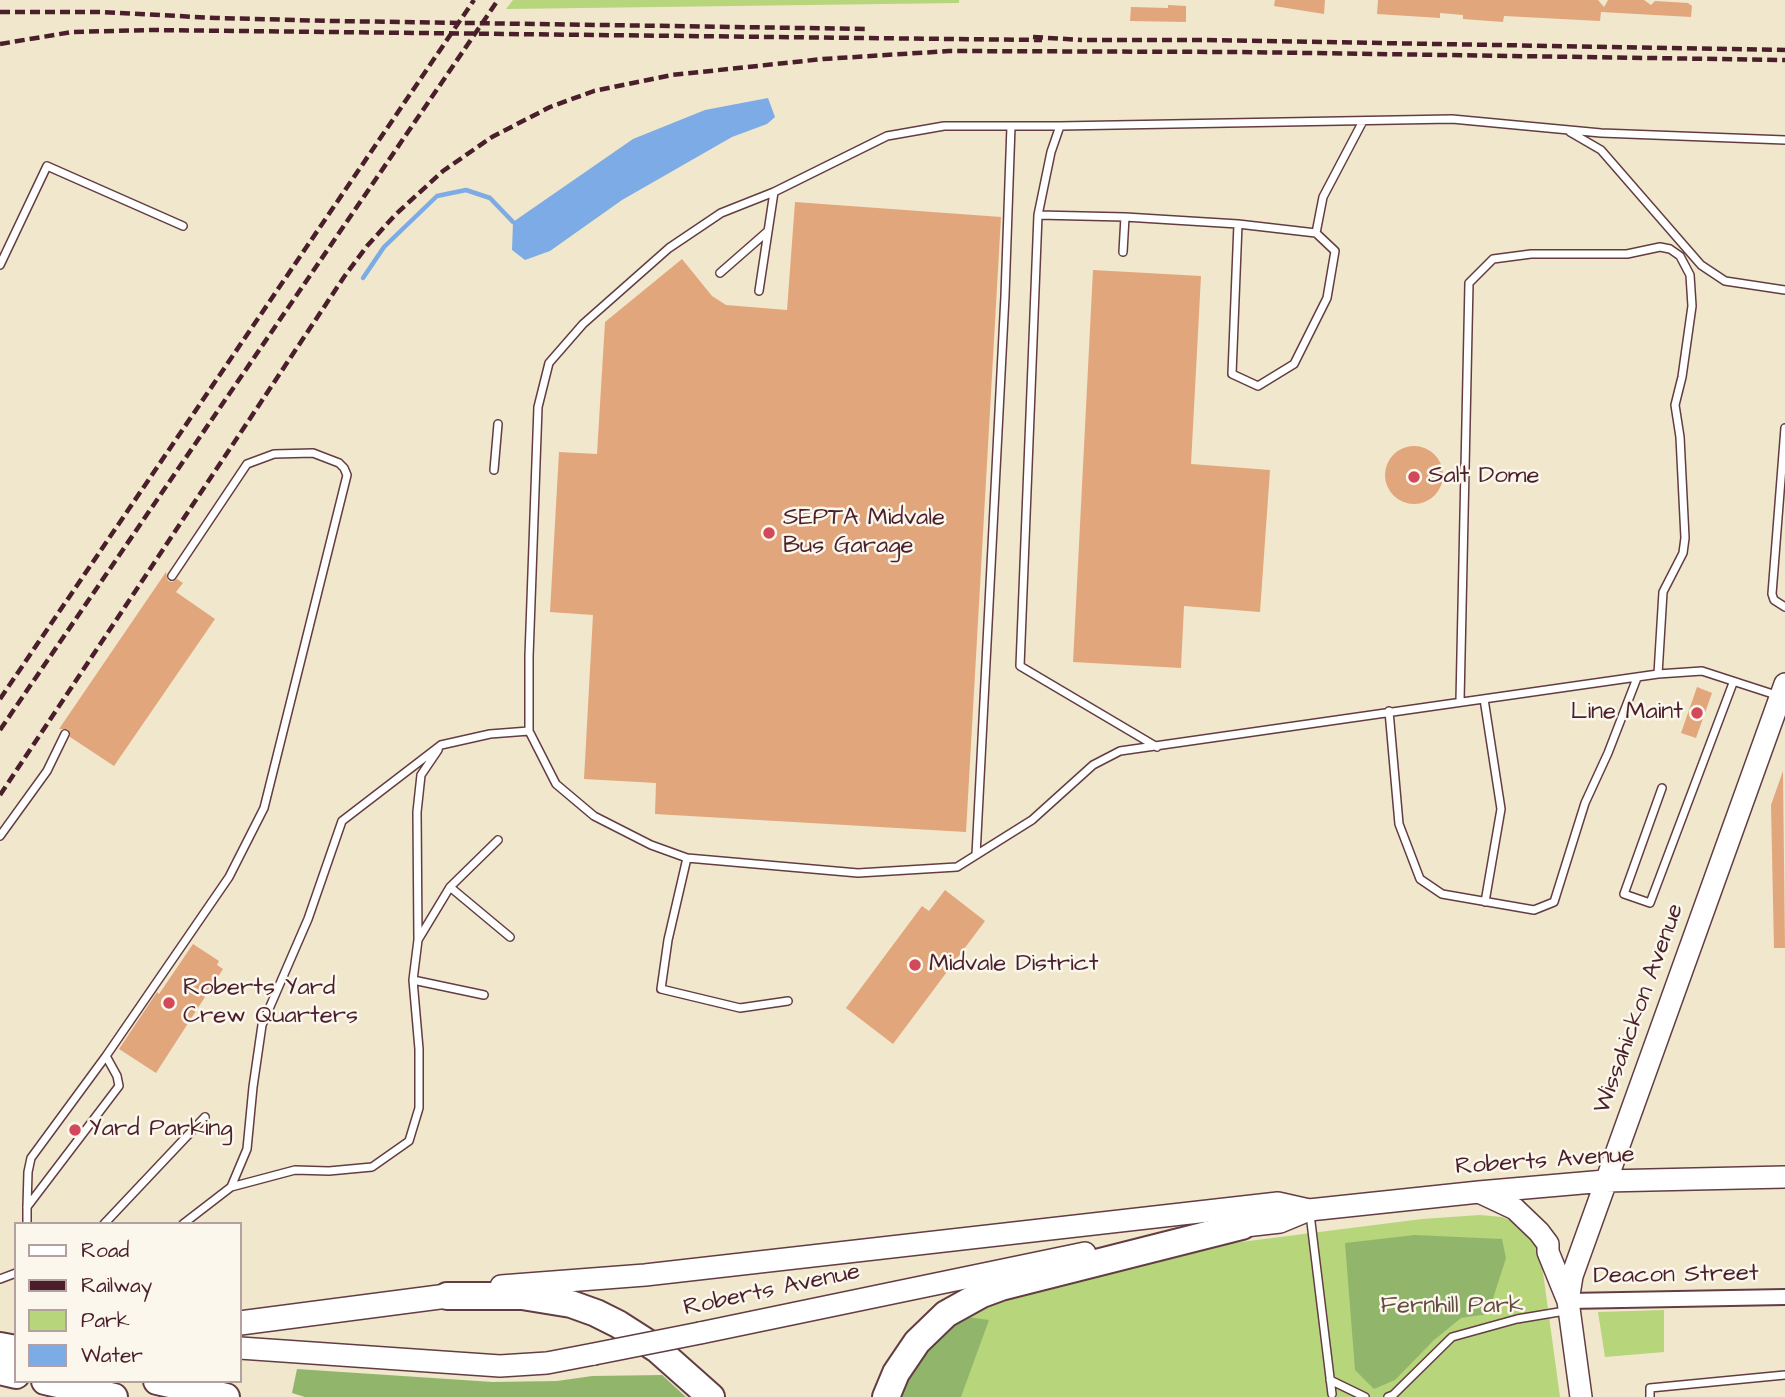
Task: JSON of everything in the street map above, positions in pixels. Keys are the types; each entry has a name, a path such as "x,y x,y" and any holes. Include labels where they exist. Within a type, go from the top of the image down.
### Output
{"highway":[{"path":"886,1397 896,1373 917,1342 946,1314 982,1294 1242,1226"},
{"path":"447,1296 522,1296 571,1304 596,1313 657,1349 711,1397"},
{"path":"53,1383 108,1396"},
{"path":"166,1383 226,1397"}],"main road":[{"name":"Wissahickon Avenue","path":"1581,1397 1569,1305 1572,1276 1783,691"},
{"name":"Roberts Avenue","path":"242,1348 500,1366 547,1363 1165,1237 1280,1222 1309,1210 1605,1181 1785,1177"},
{"path":"1479,1192 1515,1209 1539,1232 1548,1244 1548,1252 1569,1305"},
{"name":"Roberts Avenue","path":"242,1323 447,1296 502,1286 645,1275 1278,1203 1309,1210"}],"street":[{"name":"Deacon Street","path":"1569,1305 1785,1297"}],"lane":[{"path":"1783,691 1733,683 1702,671 1658,674 1120,751 1093,765 1032,820 957,867 858,873 687,858 651,845 594,816 556,784 529,731 538,407 549,363 583,324 669,248 721,213 774,192 887,136 944,126 1452,120 1567,130 1785,140"},
{"path":"1316,233 1323,197 1363,121"},
{"path":"976,855 1005,296 1011,126"},
{"path":"1060,126 1051,152 1038,215 1020,666 1157,747"},
{"path":"1567,130 1601,150 1702,265 1725,281 1785,290"},
{"path":"0,265 47,166 183,226"},
{"path":"759,290 774,192"},
{"path":"1038,215 1238,224 1316,233 1335,251 1327,298 1294,364 1258,386 1232,374 1238,224"},
{"path":"1123,251 1125,218"},
{"path":"720,273 768,231"},
{"path":"1460,701 1469,283 1493,259 1531,254 1627,254 1660,247 1680,256 1690,275 1692,306 1682,377 1675,405 1685,538 1683,552 1663,592 1658,674"},
{"path":"494,470 498,424"},
{"path":"1785,428 1772,593 1774,600 1785,607"},
{"path":"26,1222 31,1158 106,1056 229,877 264,808 346,475 345,468 327,457 313,453 274,454 247,464 172,576"},
{"path":"1389,711 1399,824 1420,879 1442,894 1534,911 1554,902 1585,803 1637,678"},
{"path":"1662,788 1624,894 1650,904 1733,683"},
{"path":"1484,699 1501,809 1485,902"},
{"path":"231,1187 247,1149 262,1025 307,919 342,821 441,745 490,734 529,731"},
{"path":"0,836 47,771 65,734"},
{"path":"186,1222 231,1187 295,1170 329,1171 372,1167 409,1141 419,1108 419,1049 414,980 418,940 417,812 421,775 441,745"},
{"path":"418,940 450,887 498,840"},
{"path":"687,858 668,940 661,989 740,1008 788,1001"},
{"path":"450,887 510,937"},
{"path":"414,980 484,995"},
{"path":"27,1208 119,1086 117,1076 106,1056"},
{"path":"106,1222 205,1117"},
{"path":"1309,1210 1332,1394"},
{"path":"1388,1397 1452,1337 1569,1305"},
{"path":"1650,1397 1650,1388 1785,1376"},
{"path":"1330,1380 1365,1397"}],"green space":[{"path":"513,0 959,0 959,3 506,9"},
{"name":"Fernhill Park","path":"1480,1215 1502,1217 1514,1222 1532,1239 1541,1258 1560,1397 892,1397 909,1363 989,1298 1217,1245 1422,1219"},
{"path":"1415,1235 1502,1239 1506,1258 1488,1314 1461,1318 1434,1340 1395,1380 1374,1389 1355,1370 1345,1243"},
{"path":"1664,1310 1664,1352 1605,1357 1598,1312"},
{"path":"959,1316 989,1320 961,1397 898,1397 916,1358"},
{"path":"297,1369 493,1382 662,1375 686,1397 305,1397 292,1393"}],"water":[{"path":"768,98 775,117 767,124 732,137 622,200 550,251 525,260 512,250 513,222 633,139 705,110"}],"building":[{"path":"1275,0 1325,0 1324,14 1274,6"},
{"path":"1378,0 1598,0 1604,7 1608,0 1644,0 1651,5 1655,1 1688,3 1692,6 1691,17 1601,12 1600,21 1504,16 1503,22 1463,19 1463,15 1440,13 1440,18 1377,14"},
{"path":"1168,5 1186,6 1186,22 1130,21 1131,7 1168,8"},
{"name":"SEPTA Midvale Bus Garage","path":"795,202 1001,217 966,832 655,814 656,783 584,779 593,615 550,612 559,452 597,454 605,322 682,259 712,296 726,305 787,310"},
{"path":"1093,270 1201,276 1191,464 1270,470 1260,612 1184,606 1181,668 1073,662"},
{"name":"Salt Dome","path":"1408,446 1420,446 1435,454 1443,469 1443,481 1435,496 1420,504 1408,504 1393,496 1385,481 1385,469 1393,454"},
{"path":"166,572 168,581 177,579 183,583 176,592 215,619 114,766 70,737 68,729 59,729"},
{"name":"Line Maint","path":"1697,687 1712,693 1696,738 1681,733"},
{"path":"1783,771 1785,948 1774,948 1771,805"},
{"name":"Midvale District","path":"945,890 985,921 893,1044 846,1008 922,906 929,911"},
{"name":"Roberts Yard Crew Quarters","path":"193,944 219,961 217,965 223,969 156,1073 119,1049"}],"waterway":[{"path":"363,278 384,247 437,196 466,190 490,198 513,222"}],"railway":[{"path":"0,699 474,0"},
{"path":"0,730 498,0"},
{"path":"0,12 101,12 334,21 869,29"},
{"path":"0,44 72,32 151,30 1042,40"},
{"path":"1033,37 1082,40"},
{"path":"1087,40 1785,50"},
{"path":"0,795 367,246 396,214 443,171 492,137 550,107 594,91 672,75 823,59 949,51 1241,52 1785,60"}],"place":[{"name":"Salt Dome","path":"1414,477"},
{"name":"SEPTA Midvale Bus Garage","path":"769,533"},
{"name":"Line Maint","path":"1697,713"},
{"name":"Midvale District","path":"915,965"},
{"name":"Roberts Yard Crew Quarters","path":"169,1003"},
{"name":"Yard Parking","path":"75,1130"}]}
